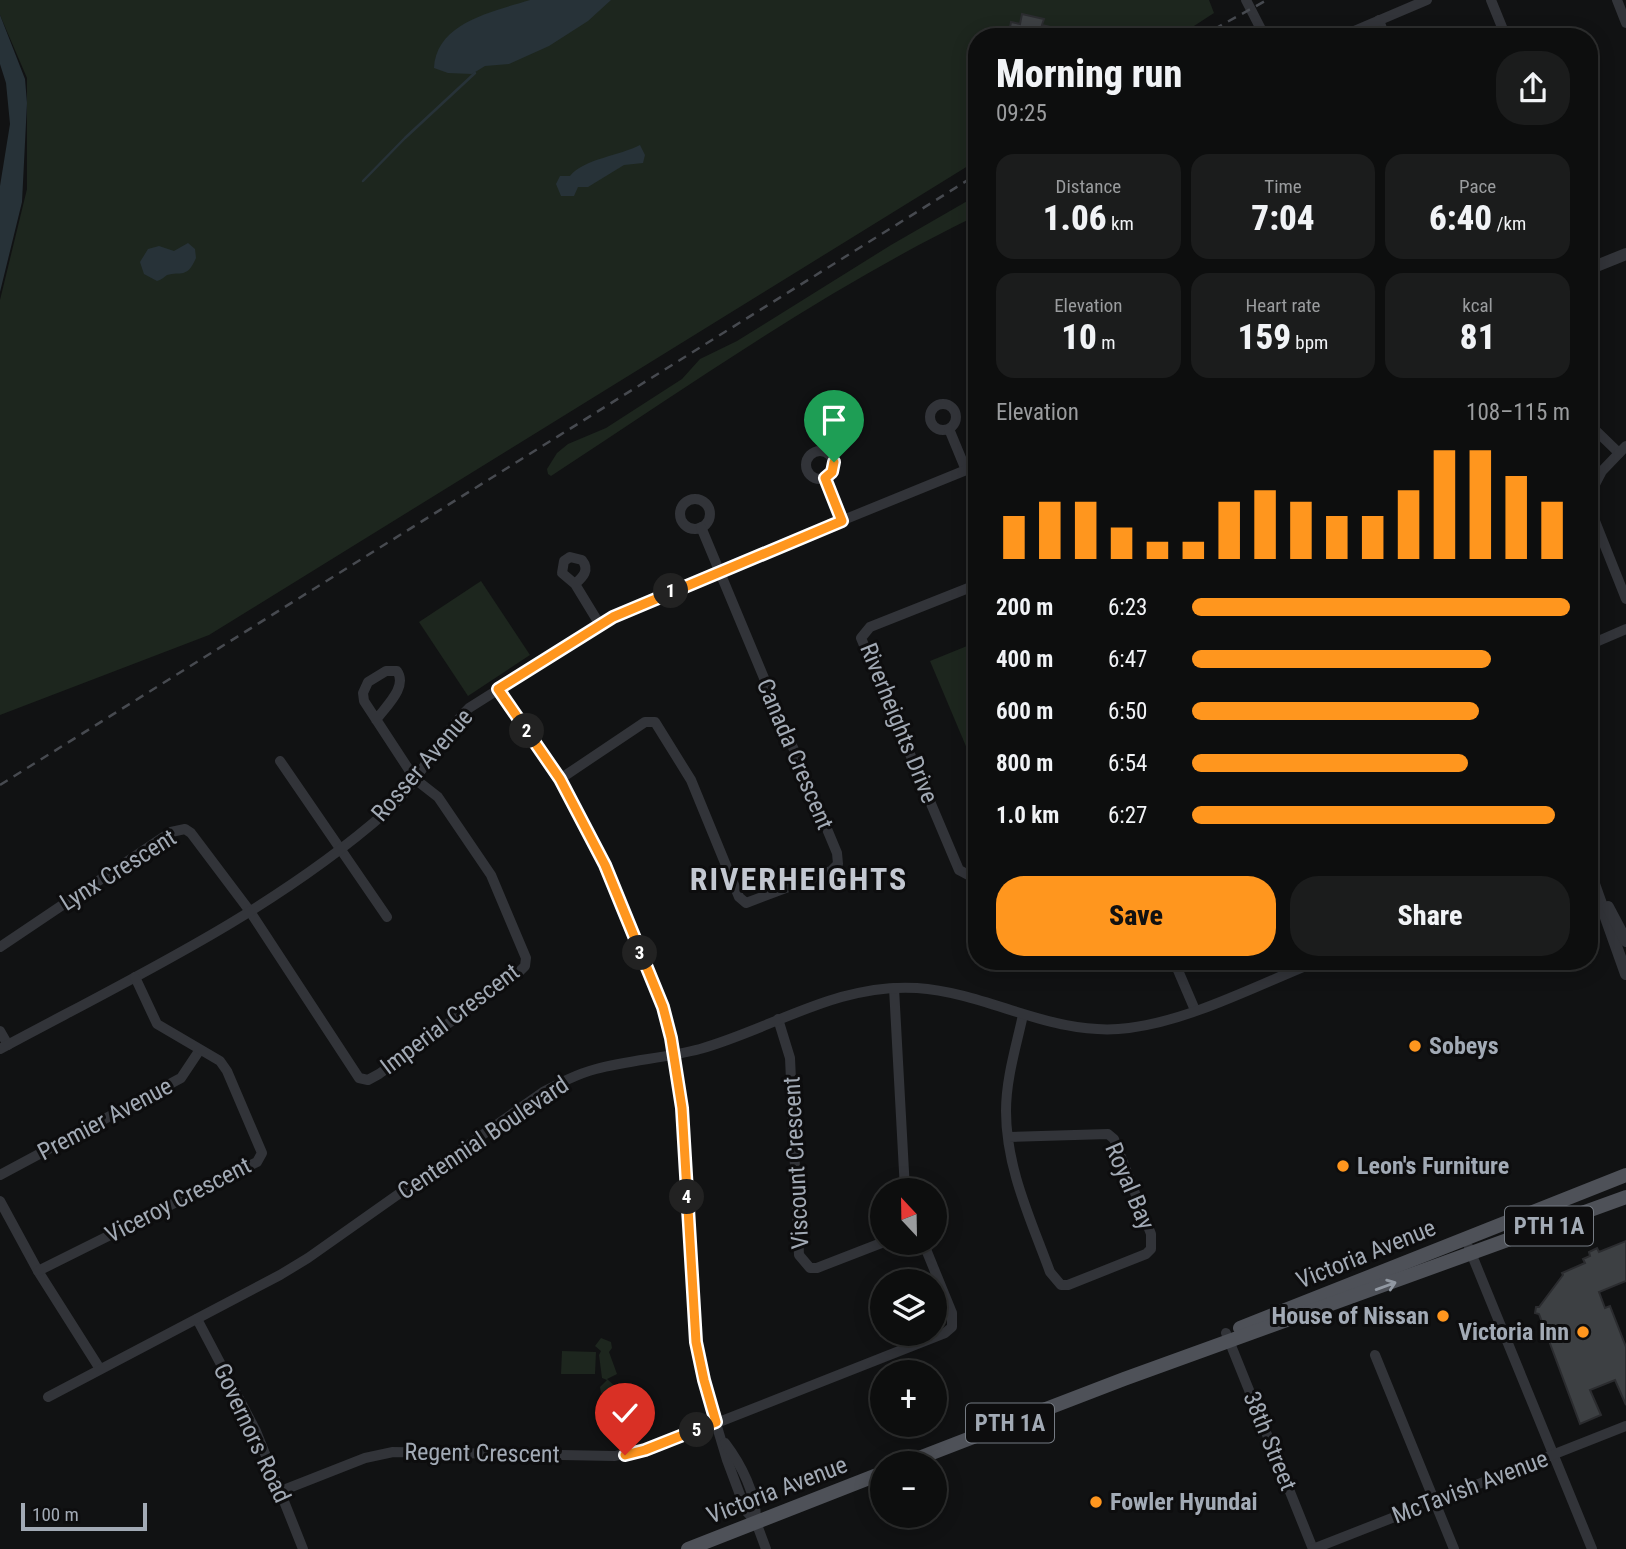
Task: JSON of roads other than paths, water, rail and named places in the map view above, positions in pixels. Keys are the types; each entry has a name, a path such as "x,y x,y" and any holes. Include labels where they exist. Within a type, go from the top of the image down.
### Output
{"main road":[{"name":"Victoria Avenue","path":"937,1451 1124,1379 1626,1175"},
{"name":"Victoria Avenue","path":"1228,1337 1472,1255 1626,1195"},
{"name":"Victoria Avenue","path":"688,1549 870,1478"}],"street":[{"path":"1361,28 1427,0"},
{"path":"1491,0 1502,28"},
{"path":"1617,0 1626,23"},
{"path":"1248,4 1260,28"},
{"path":"1379,20 1382,28"},
{"path":"1598,265 1626,254"},
{"path":"949,429 968,463"},
{"path":"1598,431 1622,449 1598,479"},
{"name":"Rosser Avenue","path":"4,1047 194,945 341,849 388,810 415,779 451,726 469,708 600,625 718,571 968,469"},
{"path":"825,478 842,521"},
{"path":"701,527 718,571"},
{"path":"1598,529 1626,599"},
{"name":"Canada Crescent","path":"560,779 645,722 655,722 691,780 739,897 746,903 831,871 838,864 837,853 718,571"},
{"path":"575,584 600,625"},
{"name":"Riverheights Drive","path":"968,588 870,627 861,638 959,870 968,875"},
{"path":"1598,641 1626,629"},
{"path":"376,720 400,687 401,676 397,671 386,671 365,687 364,701 376,720 415,779"},
{"path":"498,689 560,779 605,865 663,1007 682,1108 696,1342 716,1422 723,1439 736,1457 756,1507 756,1522 766,1549"},
{"path":"280,761 387,917"},
{"name":"Imperial Crescent","path":"249,910 359,1078 368,1080 379,1074 519,972 525,967 526,958 491,875 438,797 415,779"},
{"name":"Lynx Crescent","path":"0,947 178,828 191,833 249,910"},
{"path":"1598,887 1626,941"},
{"path":"1598,895 1626,974"},
{"path":"1178,970 1195,1010"},
{"name":"Centennial Boulevard","path":"48,1397 308,1258 555,1086 595,1069 674,1055 723,1042 842,995 894,988 950,994 1052,1024 1099,1030 1161,1022 1285,970"},
{"name":"Viceroy Crescent","path":"38,1271 257,1162 262,1153 227,1071 219,1061 157,1024 135,977"},
{"path":"894,988 904,1178"},
{"name":"Royal Bay","path":"1009,1137 1108,1134 1114,1139 1151,1234 1151,1249 1146,1254 1076,1283 1061,1284 1051,1272 1010,1160 1006,1112 1008,1081 1023,1015"},
{"name":"Viscount Crescent","path":"778,1019 790,1058 799,1255 810,1268 817,1268 870,1247"},
{"path":"0,1031 4,1047"},
{"name":"Premier Avenue","path":"0,1175 181,1078 199,1051"},
{"path":"0,1201 38,1271 100,1369"},
{"path":"1465,1239 1592,1549"},
{"name":"Regent Crescent","path":"281,1490 365,1458 393,1452 615,1456 645,1450 945,1333 952,1327 952,1313 928,1255"},
{"name":"Governors Road","path":"197,1319 256,1431 303,1549"},
{"name":"38th Street","path":"1228,1337 1313,1549"},
{"path":"1375,1355 1454,1549"},
{"name":"McTavish Avenue","path":"1313,1549 1626,1426"}],"waterway":[{"path":"363,181 475,73"}],"railway":[{"path":"1216,28 1267,0"},
{"path":"0,785 968,180"}],"place":[{"name":"Sobeys","path":"1415,1046"},
{"name":"Leon's Furniture","path":"1343,1166"},
{"name":"House of Nissan","path":"1443,1316"},
{"name":"Victoria Inn","path":"1583,1332"},
{"name":"Fowler Hyundai","path":"1096,1502"}],"district":[{"name":"RIVERHEIGHTS","path":"799,879"}]}
